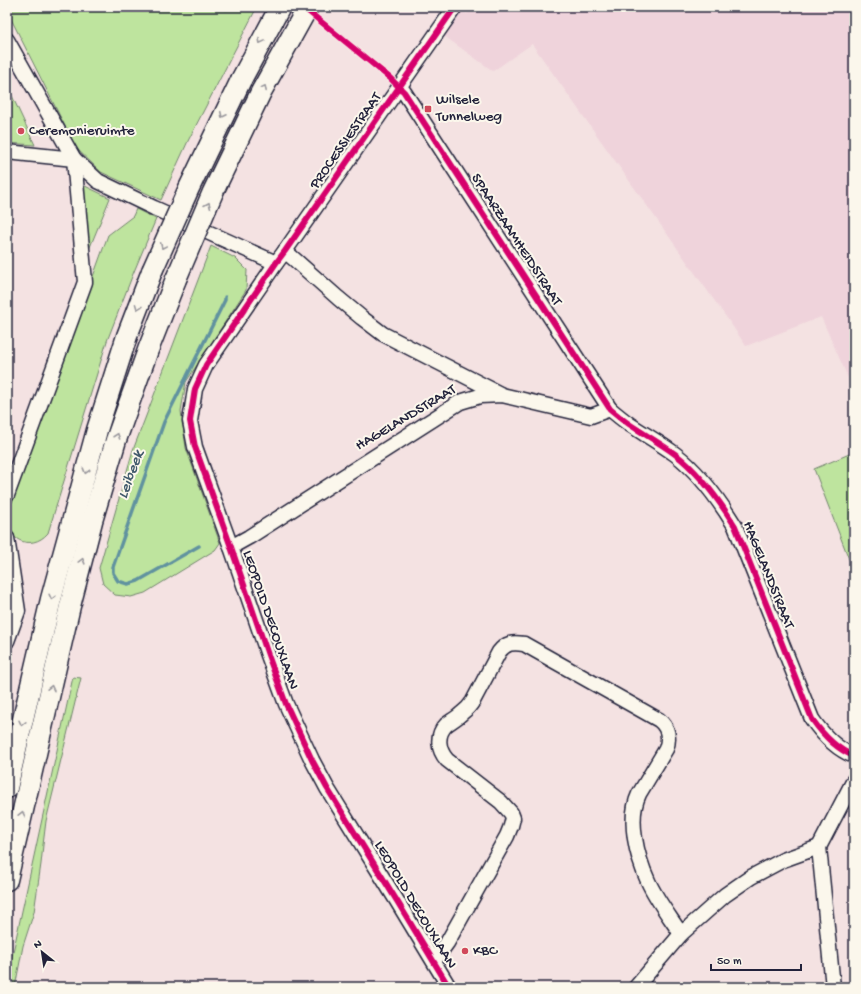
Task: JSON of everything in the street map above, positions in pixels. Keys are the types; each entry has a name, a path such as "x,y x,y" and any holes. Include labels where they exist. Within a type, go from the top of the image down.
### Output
{"highway":[{"path":"7,788 51,599 97,430 127,336 152,271 221,119 240,80 280,7"},
{"path":"7,880 70,606 92,521 116,440 148,350 176,279 214,192 261,92 308,7"}],"street":[{"name":"PROCESSIESTRAAT","path":"285,251 455,7"},
{"path":"7,40 74,159 98,181 276,263"},
{"name":"SPAARZAAMHEIDSTRAAT","path":"399,86 610,409"},
{"path":"7,152 74,159"},
{"path":"7,495 85,282 74,159"},
{"path":"285,251 350,308 383,334 502,395"},
{"name":"LEOPOLD DECOUXLAAN","path":"285,251 206,365 195,389 190,421 195,447 232,547 286,704 312,760 327,788 449,987"},
{"name":"HAGELANDSTRAAT","path":"232,547 460,402 480,396 502,395 591,416 610,409 628,423 675,454 706,484 719,501 735,526 812,719 834,745 847,754 854,756"},
{"path":"7,538 18,611 7,642"},
{"path":"434,961 447,943 507,836 513,818 511,813 501,802 447,760 441,751 439,738 441,731 446,725 462,714 470,705 503,647 510,643 517,642 524,644 659,720 665,727 668,733 668,743 666,749 636,801 634,809 634,836 640,860 648,882 681,934"},
{"path":"832,987 819,847 854,780"},
{"path":"636,987 681,934 725,896 751,877 783,860 819,847"}],"shaded area":[{"path":"472,7 854,7 854,391 821,317 746,346 532,44 493,71 444,36 462,11 467,14"}],"green space":[{"path":"7,7 216,7 226,10 236,7 257,7 188,141 161,200 101,172 76,148 7,11"},
{"path":"7,85 35,145 7,143"},
{"path":"83,185 110,198 88,252"},
{"path":"136,209 156,219 107,341 48,533 41,539 34,542 19,540 9,530 7,522 8,513 108,235 133,216"},
{"path":"211,246 235,258 247,270 246,290 186,382 181,411 186,448 220,543 215,550 145,593 131,597 115,595 103,584 99,568 133,450"},
{"path":"854,452 854,572 814,469"},
{"path":"73,677 81,678 46,821 34,912 23,946 15,987 7,987 7,979"}],"waterway":[{"name":"Leibeek","path":"199,546 138,581 128,584 118,581 113,573 113,567 164,422 225,300 225,297"}],"cycle path":[{"path":"303,7 390,78 404,92 610,409 629,424 684,461 701,478 716,497 735,526 812,719 830,741 841,750 854,756"},
{"path":"449,987 327,788 286,704 195,447 190,421 195,389 206,365 455,7"}],"place":[{"name":"Wilsele Tunnelweg","path":"428,109"},
{"name":"Ceremonieruimte","path":"21,131"},
{"name":"KBC","path":"465,951"}]}
